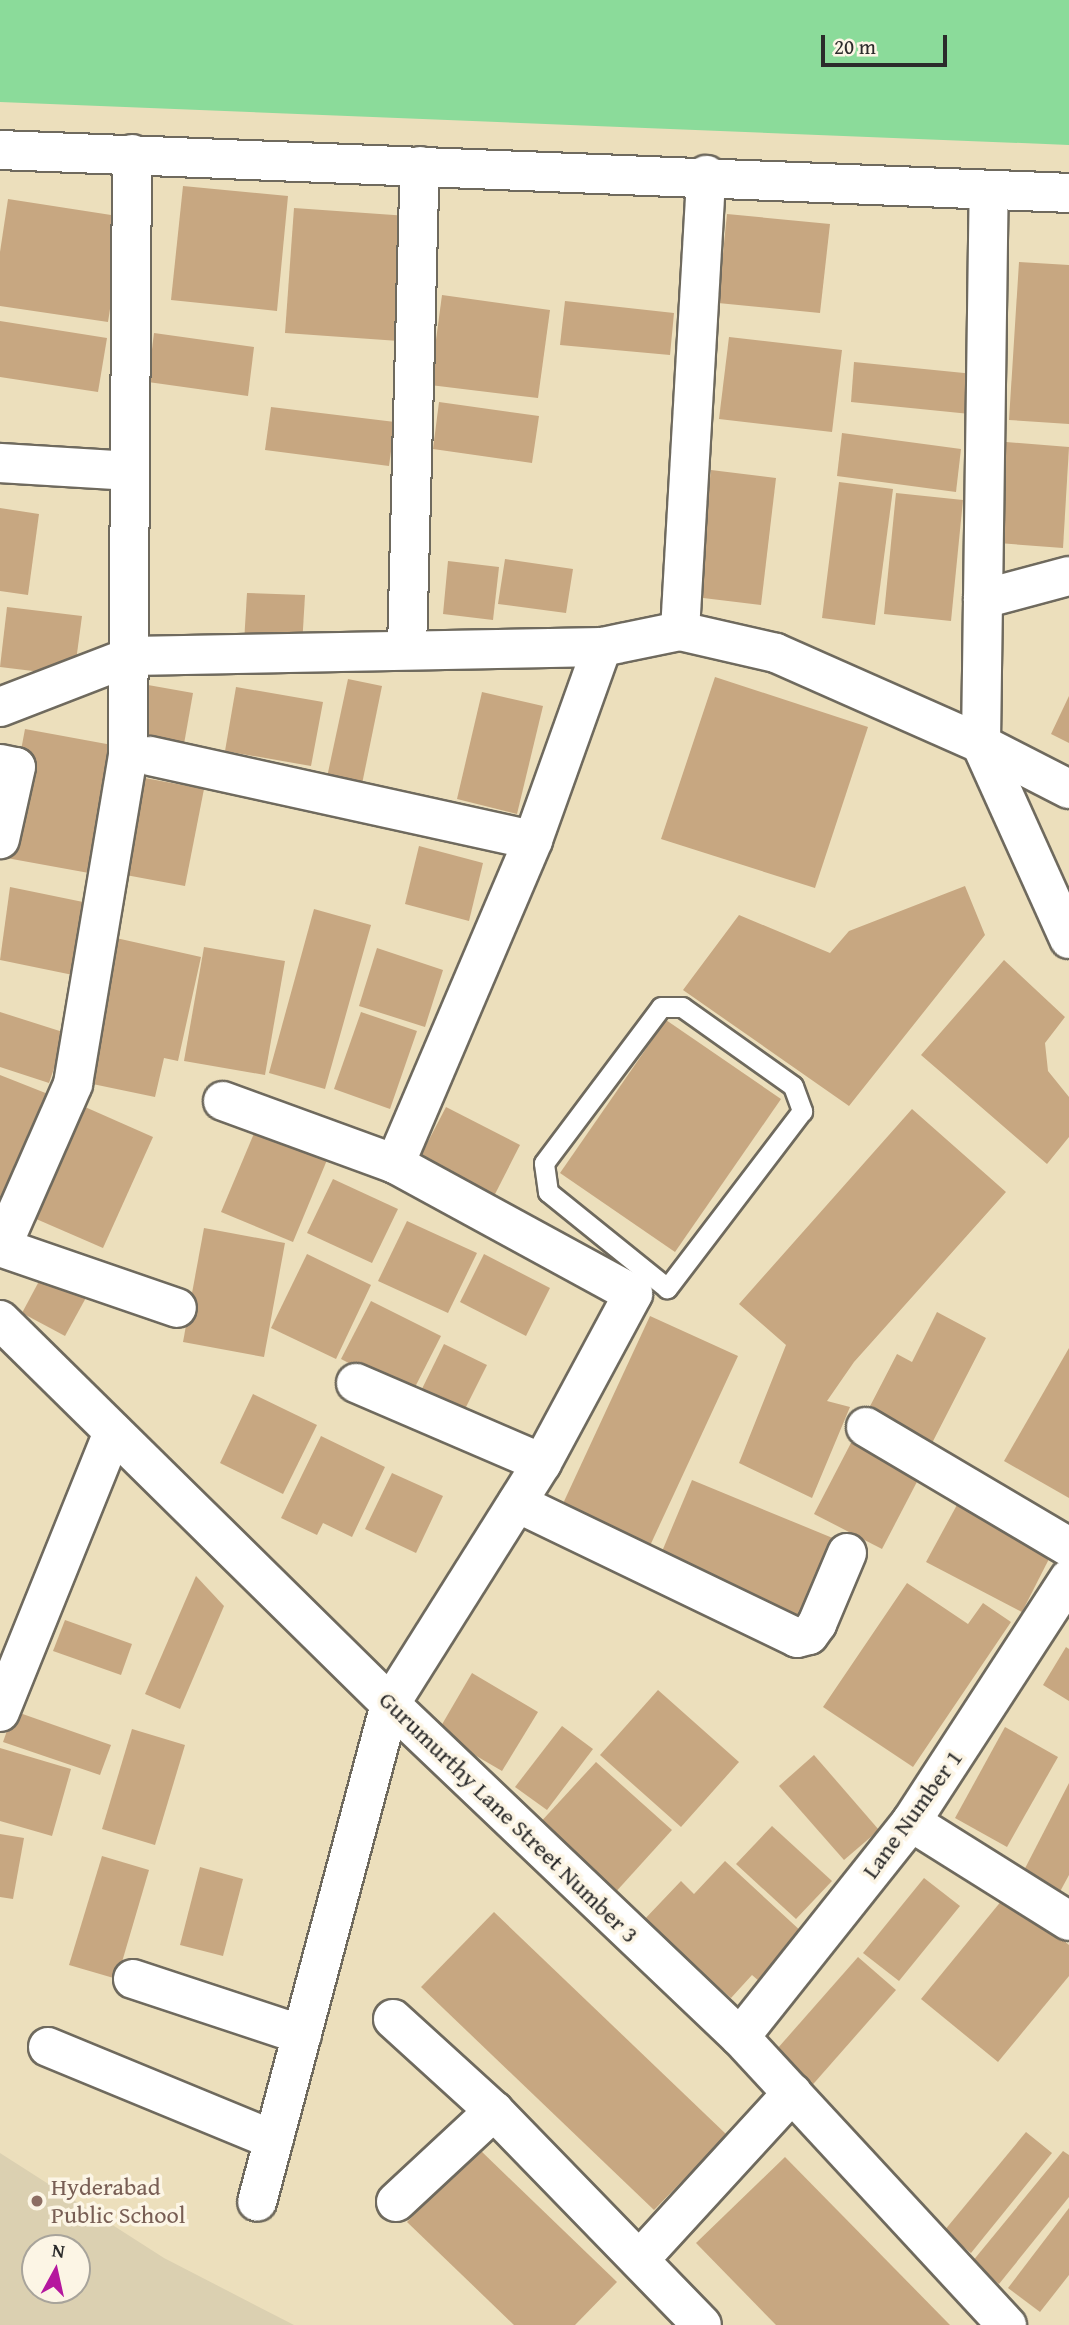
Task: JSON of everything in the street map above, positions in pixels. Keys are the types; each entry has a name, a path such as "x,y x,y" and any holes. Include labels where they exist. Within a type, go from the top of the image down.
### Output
{"street":[{"path":"0,150 706,175 989,193 1069,193"},
{"path":"132,154 129,471 132,656 128,757 73,1084 1,1247 177,1308"},
{"path":"407,649 420,166"},
{"path":"680,631 706,175"},
{"path":"989,193 981,744 1069,939"},
{"path":"0,463 129,471"},
{"path":"983,599 1069,576"},
{"path":"0,707 132,656 602,647 680,631 776,653 981,744 1069,789"},
{"path":"395,1164 533,840 602,647"},
{"path":"150,756 533,840"},
{"path":"0,765 16,767 0,839"},
{"path":"223,1101 395,1164 643,1285 542,1463 390,1704 257,2202"},
{"name":"Gurumurthy Lane Street Number 3","path":"0,1320 390,1704 740,2038 1007,2325"},
{"path":"356,1383 542,1463"},
{"path":"866,1427 1069,1547"},
{"path":"0,1712 113,1432"},
{"path":"517,1503 797,1638 808,1636 817,1624 847,1553"},
{"name":"Lane Number 1","path":"740,2038 911,1822 1069,1579"},
{"path":"911,1822 1069,1921"},
{"path":"133,1979 302,2035"},
{"path":"393,2019 494,2111 641,2258 702,2325"},
{"path":"48,2048 274,2140"},
{"path":"641,2258 792,2093"},
{"path":"396,2202 494,2111"}],"lane":[{"path":"661,1007 682,1007 793,1086 802,1111 667,1289 643,1285 548,1192 544,1163 661,1007"}],"shaded area":[{"name":"Hyderabad Public School","path":"0,2153 164,2258 294,2325 0,2325"}],"green space":[{"path":"0,0 1069,0 1069,145 0,102"}],"building":[{"path":"183,186 288,196 277,311 171,300"},
{"path":"8,199 124,217 108,322 0,306 0,252"},
{"path":"294,208 408,216 399,341 285,333"},
{"path":"727,214 830,224 820,313 718,303"},
{"path":"1019,262 1069,265 1069,424 1009,420"},
{"path":"442,295 550,310 538,398 430,385"},
{"path":"565,301 674,313 670,355 560,345"},
{"path":"0,321 107,338 98,392 0,377"},
{"path":"154,333 254,347 248,396 148,382"},
{"path":"729,337 842,350 832,432 719,419"},
{"path":"854,362 974,374 970,414 851,402"},
{"path":"439,402 539,416 532,463 433,449"},
{"path":"271,407 395,422 389,466 265,450"},
{"path":"842,433 961,449 956,492 837,476"},
{"path":"1006,442 1069,447 1063,548 998,543"},
{"path":"711,470 776,478 761,605 695,597"},
{"path":"839,482 893,489 875,625 822,618"},
{"path":"896,493 963,500 951,621 884,614"},
{"path":"0,508 39,514 28,595 0,591"},
{"path":"505,559 573,569 566,613 498,604"},
{"path":"448,561 499,567 493,620 443,614"},
{"path":"247,593 305,595 302,646 244,643"},
{"path":"7,607 82,616 74,676 0,667"},
{"path":"715,677 868,727 815,888 661,839"},
{"path":"348,679 382,686 361,789 326,782"},
{"path":"148,685 193,693 184,744 139,736"},
{"path":"236,687 323,702 311,766 225,751"},
{"path":"482,692 543,706 517,814 457,799"},
{"path":"1069,696 1069,743 1051,734"},
{"path":"25,729 123,747 100,875 1,857"},
{"path":"134,776 204,789 185,886 115,873"},
{"path":"419,846 483,863 469,921 405,904"},
{"path":"965,886 985,935 849,1106 683,990 739,915 830,953 849,931"},
{"path":"10,887 88,903 73,975 0,960"},
{"path":"314,909 371,925 325,1089 269,1073"},
{"path":"116,938 201,957 178,1061 164,1058 155,1097 83,1082"},
{"path":"204,947 285,961 265,1075 184,1061"},
{"path":"377,948 443,970 425,1027 359,1006"},
{"path":"1004,960 1065,1017 1045,1043 1048,1071 1069,1097 1069,1137 1047,1164 921,1055"},
{"path":"0,1012 66,1033 49,1083 0,1067"},
{"path":"361,1012 417,1031 390,1109 334,1089"},
{"path":"666,1020 781,1099 675,1252 560,1173"},
{"path":"0,1075 48,1094 0,1213"},
{"path":"76,1103 153,1137 103,1248 27,1215"},
{"path":"446,1107 520,1145 493,1198 419,1159"},
{"path":"912,1109 1006,1192 854,1362 827,1401 850,1407 812,1498 739,1463 786,1345 739,1304"},
{"path":"255,1131 327,1160 293,1242 221,1212"},
{"path":"333,1179 398,1209 372,1263 307,1233"},
{"path":"407,1221 477,1253 448,1313 378,1281"},
{"path":"204,1228 285,1243 264,1357 183,1342"},
{"path":"307,1254 371,1285 336,1359 271,1328"},
{"path":"484,1254 550,1288 526,1336 460,1302"},
{"path":"45,1270 88,1294 65,1336 22,1313"},
{"path":"371,1301 441,1336 411,1395 341,1359"},
{"path":"937,1312 986,1338 930,1447 866,1414 897,1354 912,1362"},
{"path":"650,1316 738,1356 648,1550 560,1510"},
{"path":"444,1344 487,1365 461,1417 418,1397"},
{"path":"1069,1348 1069,1498 1004,1461"},
{"path":"253,1394 317,1425 283,1494 220,1463"},
{"path":"321,1436 385,1467 352,1537 323,1523 317,1535 281,1518"},
{"path":"852,1441 920,1476 882,1549 814,1514"},
{"path":"392,1473 443,1496 416,1553 365,1529"},
{"path":"692,1480 835,1539 801,1620 658,1561"},
{"path":"958,1503 1052,1553 1022,1612 926,1562"},
{"path":"196,1576 224,1606 180,1709 145,1694"},
{"path":"907,1583 968,1624 983,1603 1011,1622 913,1767 823,1707"},
{"path":"65,1620 132,1644 121,1675 53,1651"},
{"path":"1066,1647 1069,1649 1069,1701 1043,1685"},
{"path":"472,1673 538,1712 502,1771 437,1733"},
{"path":"658,1690 739,1762 681,1827 600,1755"},
{"path":"14,1711 111,1745 100,1775 3,1742"},
{"path":"562,1726 593,1749 547,1810 515,1787"},
{"path":"1005,1727 1058,1757 1007,1847 955,1818"},
{"path":"132,1729 185,1745 155,1845 102,1829"},
{"path":"0,1748 71,1769 52,1836 0,1821"},
{"path":"814,1755 879,1830 844,1860 779,1786"},
{"path":"596,1762 672,1830 613,1895 537,1826"},
{"path":"1069,1783 1069,1875 1056,1899 1019,1880"},
{"path":"772,1826 832,1881 796,1919 736,1864"},
{"path":"0,1834 24,1838 13,1899 0,1897"},
{"path":"102,1856 149,1870 117,1979 69,1965"},
{"path":"725,1861 803,1933 759,1981 752,1975 731,1998 642,1922 681,1881 694,1894"},
{"path":"200,1867 243,1879 223,1956 180,1945"},
{"path":"924,1878 960,1906 899,1981 863,1953"},
{"path":"1007,1894 1069,1945 1069,1976 998,2062 921,1999"},
{"path":"494,1912 727,2135 654,2210 421,1987"},
{"path":"858,1957 896,1990 808,2090 770,2057"},
{"path":"1026,2132 1052,2153 971,2253 944,2231"},
{"path":"479,2149 617,2282 575,2325 514,2325 407,2222"},
{"path":"1063,2151 1069,2155 1069,2197 999,2284 972,2262"},
{"path":"785,2157 950,2325 776,2325 696,2243"},
{"path":"1069,2208 1069,2275 1040,2312 1008,2288"}],"place":[{"name":"Hyderabad Public School","path":"37,2201"}]}
